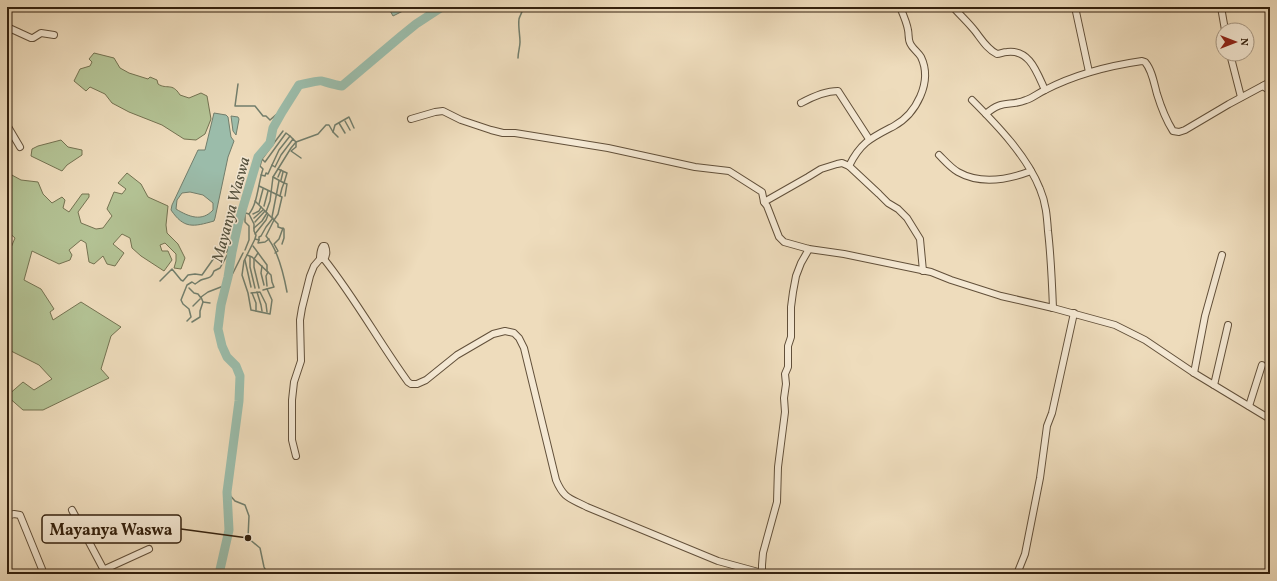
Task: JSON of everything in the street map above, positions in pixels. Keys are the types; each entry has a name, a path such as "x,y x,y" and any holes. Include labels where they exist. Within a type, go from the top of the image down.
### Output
{"street":[{"path":"850,166 859,149 869,139 898,124 909,114 919,100 924,84 923,66 920,57 910,43 908,30 900,7"},
{"path":"953,7 974,30 985,45 995,53 1016,53 1024,56 1030,61 1035,68 1045,90"},
{"path":"1075,7 1089,72"},
{"path":"1221,7 1224,22"},
{"path":"7,27 31,38 42,33 54,35"},
{"path":"986,114 1000,105 1024,101 1045,90 1089,72 1113,66 1145,62 1149,67 1157,94 1168,120 1176,132 1193,126 1241,97 1270,82"},
{"path":"1232,62 1241,97"},
{"path":"1263,86 1270,91"},
{"path":"802,103 808,99 831,91 838,91 869,139"},
{"path":"972,100 1013,145 1031,171 1041,190 1047,219 1050,245 1053,308"},
{"path":"411,119 443,111 461,120 503,132 608,148 695,167 728,171 762,192 764,202 779,237 784,242 931,272 950,280 1001,296 1074,313 1115,325 1145,340 1194,373 1270,419"},
{"path":"7,125 20,147"},
{"path":"940,155 957,171 983,180 999,180 1031,171"},
{"path":"764,202 821,169 842,163 850,166 907,218 920,239 923,271"},
{"path":"766,574 762,565 763,553 777,502 778,467 785,412 785,374 788,367 788,346 791,337 793,292 796,276 809,248"},
{"path":"1194,373 1206,316 1222,255"},
{"path":"296,456 292,440 292,400 294,382 301,361 300,320 310,276 314,266 322,259 361,312 392,360 411,384 417,384 426,380 457,355 493,334 506,331 517,335 522,342 528,362 556,480 563,494 567,497 587,507 718,561 766,574"},
{"path":"1017,574 1025,554 1040,478 1047,426 1052,413 1074,313"},
{"path":"1214,385 1228,325"},
{"path":"1249,406 1262,366"},
{"path":"72,510 105,572 149,549"},
{"path":"7,516 14,514 20,515 44,574"}],"shaded area":[{"path":"388,7 409,7 393,16"},
{"path":"94,53 114,58 120,68 129,73 148,79 150,77 157,80 158,84 161,86 172,87 180,95 189,98 201,93 207,96 211,119 205,134 196,140 184,139 162,125 129,112 112,103 105,94 90,87 86,91 74,81 80,69 90,66 92,62 89,59"},
{"path":"214,113 226,115 228,117 231,137 234,141 228,157 215,218 214,221 207,223 190,225 180,221 171,210 172,205 198,150 205,150","holes":["190,192 203,195 213,203 213,210 209,214 195,217 176,209 177,200 182,193"]},
{"path":"231,116 238,117 239,119 236,135 233,131"},
{"path":"61,140 68,147 82,150 82,155 67,165 62,171 31,156 32,149"},
{"path":"127,173 141,184 148,197 168,206 166,225 167,233 178,244 185,258 181,269 174,268 176,254 165,243 160,245 162,251 168,251 172,260 164,271 141,256 132,248 130,238 122,234 113,244 124,253 115,266 107,264 103,256 94,264 89,262 86,243 81,240 69,250 72,255 70,260 59,264 32,251 24,280 41,289 54,309 50,312 53,320 81,302 121,327 111,336 101,369 109,378 43,410 23,410 7,396 23,382 34,390 52,379 39,365 7,349 7,257 15,238 7,231 7,174 21,180 38,182 43,194 52,203 62,197 65,200 63,208 69,212 82,194 89,194 89,197 78,212 81,223 96,229 103,228 112,216 107,209 114,192 122,194 126,189 118,183"}],"waterway":[{"name":"Mayanya Waswa","path":"219,574 229,530 227,492 239,401 240,376 236,366 227,357 222,346 218,329 221,305 238,224 258,157 270,143 273,128 299,85 320,81 342,86 416,24 442,7"},
{"path":"518,58 520,42 519,19 523,7"},
{"path":"238,84 235,106 255,106 263,116 266,116 270,120 278,113 282,112"},
{"path":"333,132 335,125 349,117 354,128"},
{"path":"345,121 350,130"},
{"path":"339,123 345,133"},
{"path":"266,212 270,201 273,177 296,142 318,134 326,125 329,125 338,137"},
{"name":"Mayanya Waswa","path":"262,159 283,131"},
{"path":"249,214 258,193 263,169 260,166 262,159 265,162 286,133 290,136"},
{"path":"272,165 279,150 290,136 293,139"},
{"path":"261,175 265,176 266,173 268,174 272,165 275,167 281,155 293,139 296,142 296,147 291,151 301,158"},
{"path":"273,177 284,183 287,173 278,169"},
{"path":"278,177 281,170"},
{"path":"281,180 283,172"},
{"path":"272,217 279,181"},
{"path":"284,183 287,184 285,196"},
{"path":"280,196 284,183"},
{"path":"259,186 282,197 278,214 274,220 278,224 278,227 284,229 282,244"},
{"path":"259,204 263,189"},
{"path":"264,206 268,191"},
{"path":"255,201 274,220 266,236 277,255 287,292"},
{"path":"253,214 259,211 261,207"},
{"path":"254,218 263,210"},
{"path":"255,222 265,211"},
{"path":"242,212 249,214 254,224 254,231 256,235 244,261 242,275 248,293 251,310 270,314 272,300 267,289"},
{"path":"245,213 245,222 249,226 249,240 245,250"},
{"path":"254,228 262,221 267,213"},
{"path":"255,234 268,215"},
{"path":"259,240 259,237 273,218"},
{"path":"275,253 278,251 274,244 279,239 283,228"},
{"path":"160,281 172,269 183,281 188,275 202,275 214,258 222,252 227,252 233,237"},
{"path":"255,239 259,240 258,243 265,242 269,239"},
{"path":"253,246 267,265 267,271"},
{"path":"187,321 191,317 189,309 181,300 187,285 192,282 195,284 210,277 214,271 220,268 229,252 232,252"},
{"path":"228,277 231,277 243,253"},
{"path":"258,253 254,259 254,267 259,288"},
{"path":"247,255 252,257 271,275 274,287 263,290"},
{"path":"250,257 250,267 255,288"},
{"path":"245,260 251,287"},
{"path":"262,266 261,273 264,285"},
{"path":"267,286 266,276 268,272"},
{"path":"210,303 203,302 201,297 208,292 226,285"},
{"path":"189,288 201,298"},
{"path":"257,292 262,311"},
{"path":"251,293 260,292 266,304 267,312"},
{"path":"252,293 256,303 256,310"},
{"path":"193,306 200,299"},
{"path":"192,322 200,317 203,302"},
{"name":"Mayanya Waswa","path":"227,492 235,501 245,505 249,516 248,538 260,548 264,567 268,574"}],"place":[{"name":"Mayanya Waswa","path":"248,538"}]}
